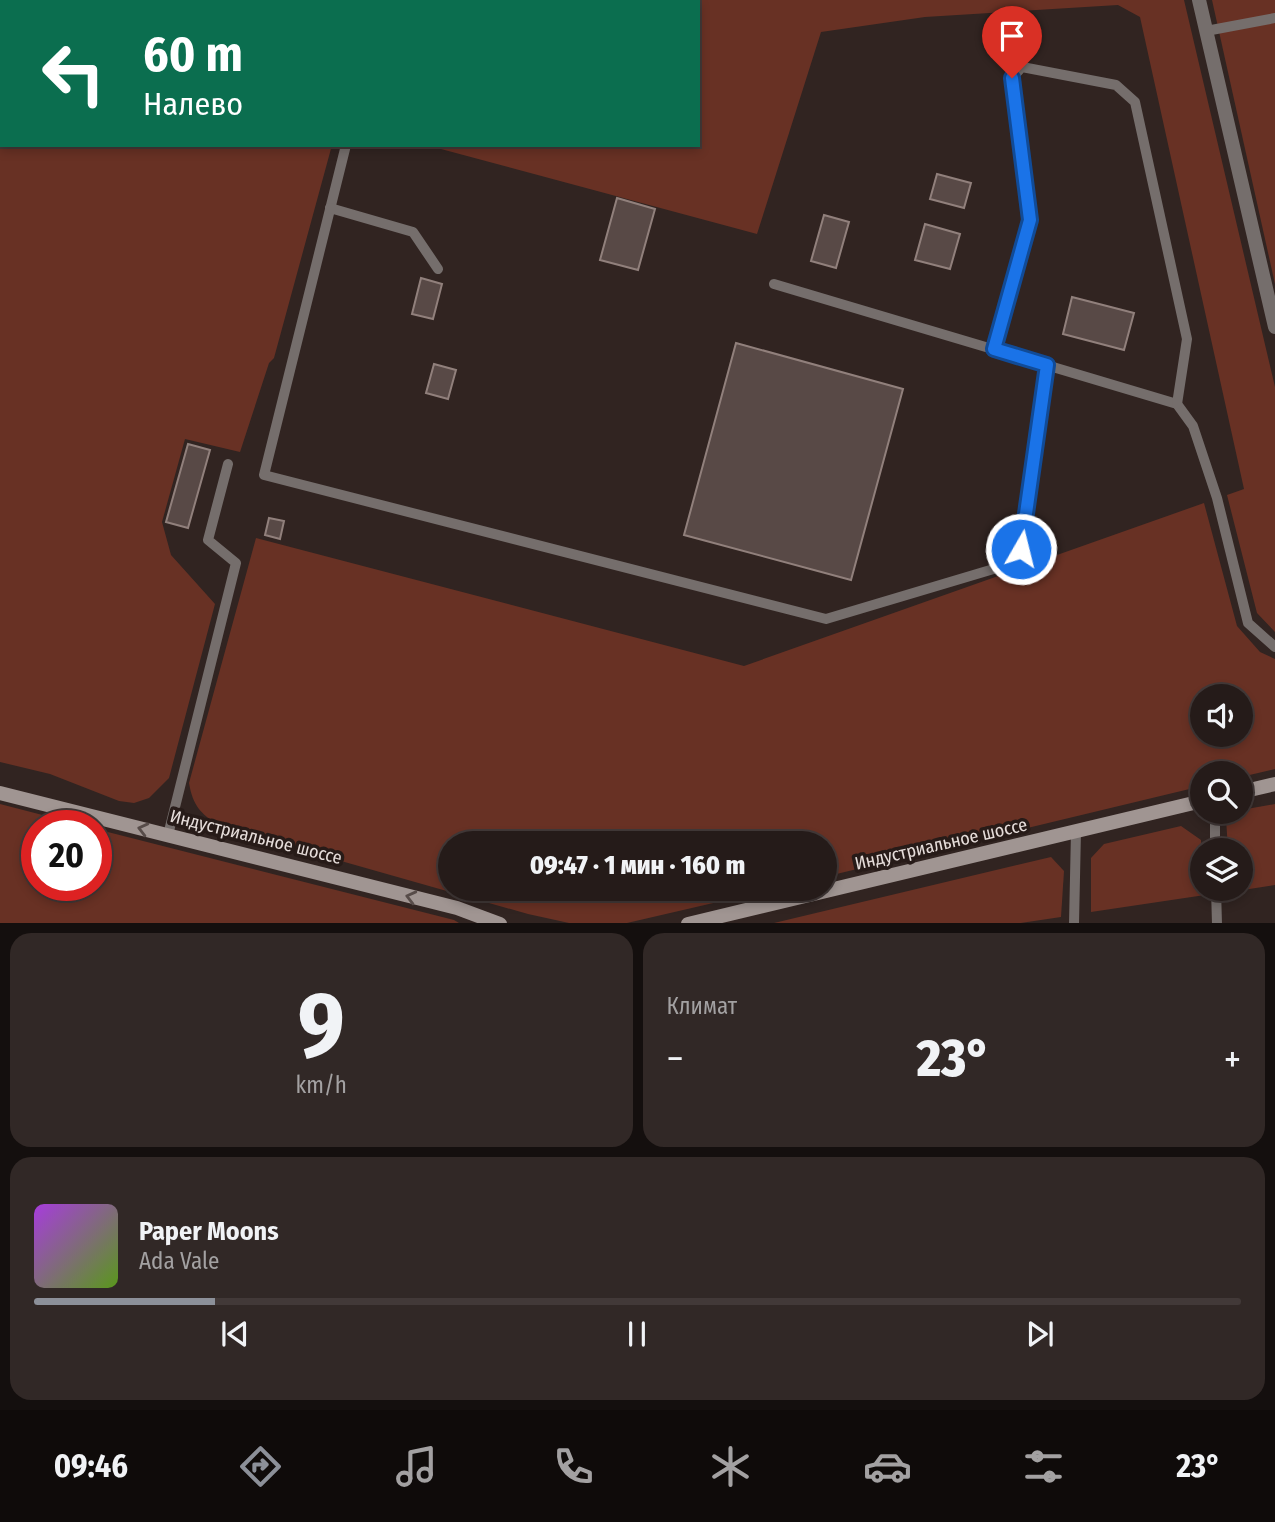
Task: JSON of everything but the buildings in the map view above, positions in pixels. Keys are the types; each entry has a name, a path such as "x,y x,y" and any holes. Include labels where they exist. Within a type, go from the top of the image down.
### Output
{"main road":[{"path":"1253,789 1275,784"},
{"name":"Индустриальное шоссе","path":"0,793 457,908 500,923"},
{"name":"Индустриальное шоссе","path":"688,923 1190,804"},
{"path":"457,908 476,923"}],"street":[{"path":"1199,0 1275,327"}],"lane":[{"path":"1206,31 1275,18"},
{"path":"994,349 1030,220 1012,78 1023,66 1116,85 1135,102 1188,339 1177,404"},
{"path":"345,147 264,475 826,619 1007,565 1021,549 1047,365"},
{"path":"330,208 413,232 438,269"},
{"path":"774,284 1177,404 1193,426 1217,498 1248,623 1275,647"},
{"path":"168,835 236,563 208,540 228,464"},
{"path":"1074,923 1076,831"},
{"path":"1216,901 1217,923"}],"shaded area":[{"path":"700,0 1184,0 1275,387 1275,632 1257,613 1227,495 1244,489 1140,17 1118,5 925,17 821,32 757,234 433,147 700,147"},
{"path":"1212,0 1275,0 1275,284"},
{"path":"0,147 331,147 274,358 269,363 240,452 185,439 162,522 171,555 215,604 169,778 149,798 134,803 119,801 50,774 0,762"},
{"path":"1204,503 1237,626 1260,652 1275,659 1275,769 1253,774 1253,761 1190,761 1190,789 837,874 837,831 438,831 438,888 218,826 198,808 189,783 256,538 744,666"},
{"path":"0,804 23,810 21,810 21,901 112,901 112,833 459,923 0,923"},
{"path":"1275,804 1275,885 1253,888 1253,838 1227,838 1226,824 1253,824 1253,808"},
{"path":"1181,826 1198,838 1190,838 1190,897 1091,912 1091,858 1104,844"},
{"path":"1051,857 1064,871 1061,917 1021,923 774,923"},
{"path":"482,901 722,901 627,923 569,923"}],"route":[{"path":"1012,78 1030,220 994,349 1047,365 1021,549"}]}
